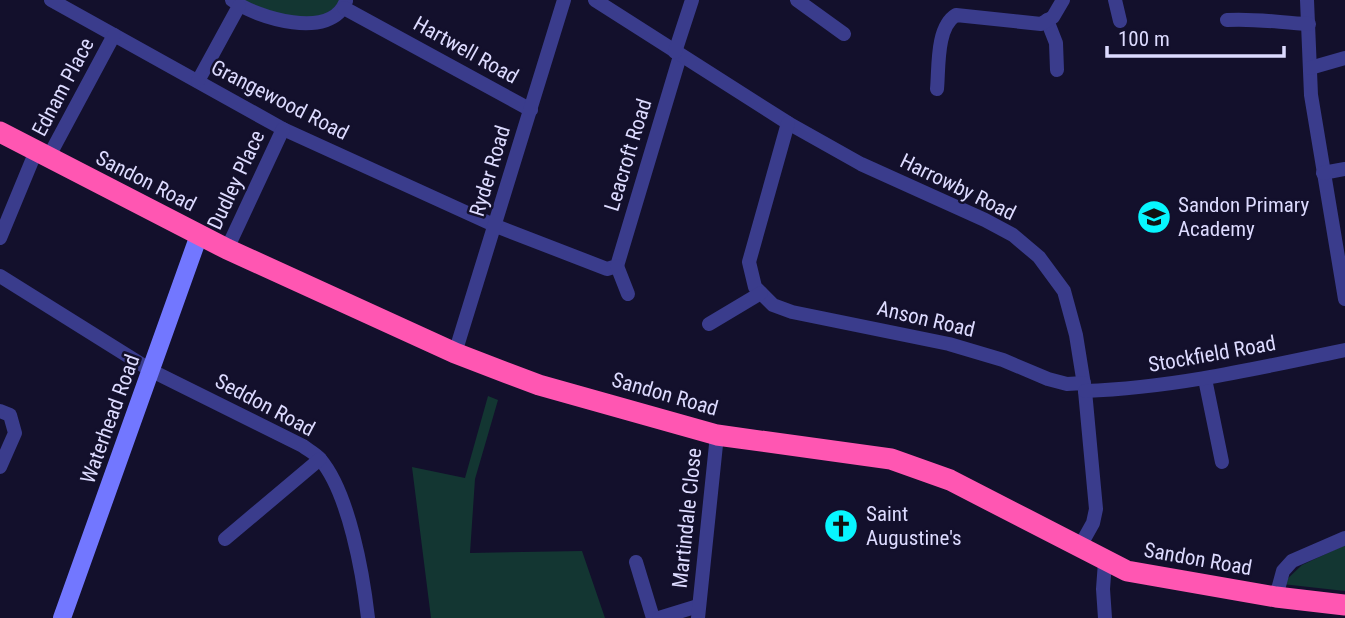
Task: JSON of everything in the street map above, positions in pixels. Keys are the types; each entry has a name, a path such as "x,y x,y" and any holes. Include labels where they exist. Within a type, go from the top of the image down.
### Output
{"highway":[{"name":"Sandon Road","path":"0,132 228,249 455,353 539,385 717,435 891,459 950,480 1127,571 1276,597 1345,605"}],"street":[{"name":"Grangewood Road","path":"51,0 283,129 496,226"},
{"name":"Ryder Road","path":"455,353 564,0"},
{"name":"Harrowby Road","path":"595,0 788,123 861,164 985,220 1013,235 1039,257 1064,291 1076,335 1084,387 1096,509 1093,523 1079,548"},
{"name":"Leacroft Road","path":"617,266 692,0"},
{"path":"797,0 844,34"},
{"path":"937,89 943,29 950,19 956,15 1041,24 1053,17 1063,0"},
{"path":"1115,0 1120,21"},
{"path":"1307,0 1311,96 1345,299"},
{"name":"Hartwell Road","path":"235,3 268,17 302,23 326,20 345,4 531,110"},
{"path":"198,81 235,3"},
{"path":"1223,21 1251,18 1310,24"},
{"path":"1047,20 1056,43 1057,70"},
{"name":"Ednam Place","path":"0,238 42,155 114,35"},
{"path":"1310,68 1345,58"},
{"path":"709,324 761,293 755,287 749,262 788,123"},
{"name":"Dudley Place","path":"228,249 283,129"},
{"path":"1323,173 1345,169"},
{"path":"496,226 607,269 617,266 628,294"},
{"name":"Waterhead Road","path":"62,618 199,235"},
{"name":"Seddon Road","path":"0,276 152,371 303,446 320,459 341,495 363,573 368,618"},
{"name":"Anson Road","path":"761,293 774,304 792,312 949,344 1003,360 1048,379 1084,387"},
{"name":"Stockfield Road","path":"1084,387 1124,389 1205,379 1345,350"},
{"path":"1205,379 1222,463"},
{"path":"0,411 10,415 15,433 0,467"},
{"name":"Martindale Close","path":"659,618 698,612 717,435"},
{"path":"225,539 320,459"},
{"path":"1276,597 1283,570 1292,561 1345,538"},
{"path":"636,562 653,618"},
{"path":"1105,562 1105,618"}],"green space":[{"path":"241,0 341,0 331,10 307,18 279,14"},
{"path":"488,396 498,400 475,479 470,553 582,551 605,618 431,618 412,467 465,478"},
{"path":"1345,545 1345,591 1282,584 1302,565"}],"place":[{"name":"Sandon Primary Academy","path":"1154,217"},
{"name":"Saint Augustine's","path":"841,526"}]}
